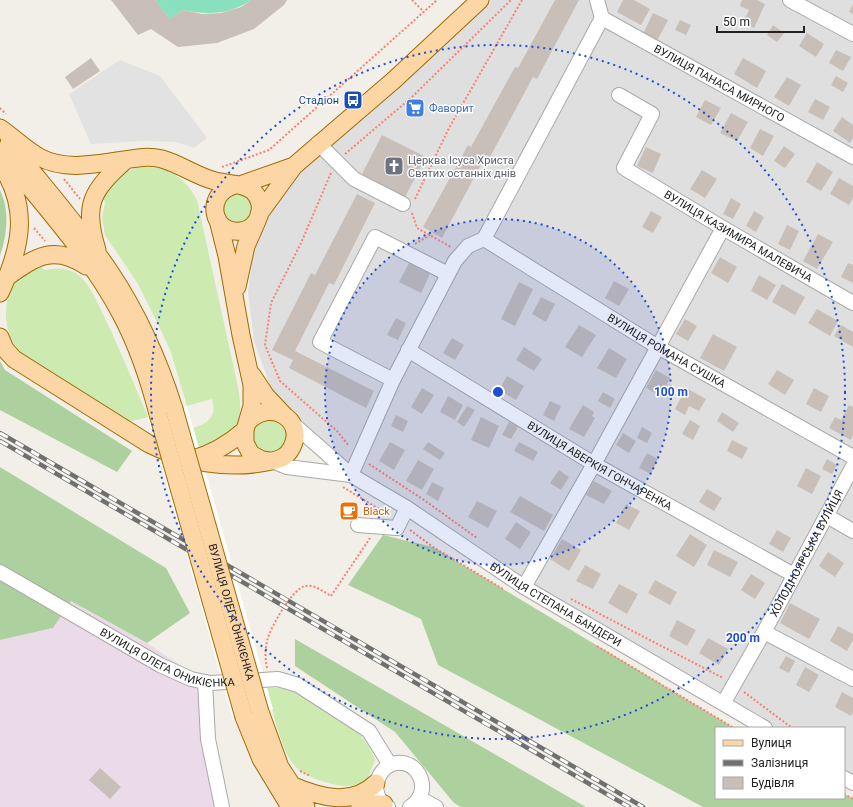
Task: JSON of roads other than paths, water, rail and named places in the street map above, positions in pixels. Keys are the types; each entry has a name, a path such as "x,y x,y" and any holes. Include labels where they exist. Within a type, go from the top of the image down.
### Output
{"main road":[{"path":"294,166 224,189 220,193 215,203 216,217 226,228 237,231 249,228 294,166 318,143 394,80 480,0"},
{"path":"0,128 33,153 49,161 71,166 126,160 139,157 155,158 171,162 213,181 237,185 252,191 259,201 258,217 246,246 242,262 236,305"},
{"path":"0,132 97,265"},
{"path":"0,152 97,265 118,286 142,327 156,357 166,411"},
{"path":"97,265 90,224 90,213 93,199 107,177 126,160"},
{"path":"0,163 9,178 20,209 20,238 0,293"},
{"path":"184,169 204,190 216,217 227,256 252,393 245,443 251,454 256,458 270,461"},
{"path":"7,277 28,262 55,254 66,255 97,265"},
{"path":"0,337 5,348 14,359 29,370 149,444 171,455 233,466 249,465 284,457 292,448 295,435 288,419 262,391 248,367"},
{"name":"ВУЛИЦЯ ОЛЕГА ОНІКІЄНКА","path":"166,411 273,751 291,785 306,807"},
{"name":"ВУЛИЦЯ ОЛЕГА ОНІКІЄНКА","path":"166,411 244,717 260,759 290,807"},
{"path":"192,459 206,456 224,447 247,426 257,414 268,411 288,419"},
{"path":"291,785 320,796 339,798 366,792 376,783"},
{"path":"360,807 371,804 386,805"}],"street":[{"path":"351,475 393,380 448,274 461,252 484,239 602,18 597,0"},
{"path":"790,0 853,34"},
{"name":"ВУЛИЦЯ ПАНАСА МИРНОГО","path":"602,18 853,157"},
{"name":"ВУЛИЦЯ КАЗИМИРА МАЛЕВИЧА","path":"619,95 652,114 624,168 723,228 853,303"},
{"path":"318,143 354,179 409,204"},
{"path":"524,587 594,464 723,228"},
{"path":"393,380 320,342 375,237 448,274"},
{"name":"ВУЛИЦЯ РОМАНА СУШКА","path":"484,239 658,347 853,457"},
{"name":"ВУЛИЦЯ АВЕРКІЯ ГОНЧАРЕНКА","path":"408,350 594,464 794,575"},
{"name":"ВУЛИЦЯ СТЕПАНА БАНДЕРИ","path":"288,419 351,475 407,508 524,587 724,702 763,727"},
{"name":"ВУЛИЦЯ СТЕПАНА БАНДЕРИ","path":"270,461 286,467 351,475"},
{"name":"ХОЛОДНОЯРСЬКА ВУЛИЦЯ","path":"724,702 764,632 853,466"},
{"path":"358,525 397,528 407,508"},
{"path":"827,516 853,531"},
{"name":"ВУЛИЦЯ ОЛЕГА ОНИКІЄНКА","path":"0,572 160,665 186,677 205,682 273,679 293,682 370,731 390,765"},
{"path":"764,632 853,679"},
{"path":"205,682 208,739 222,807"},
{"path":"386,805 377,795 376,783 380,772 390,765 405,764 415,770 422,783 414,802 436,807"}],"railway":[{"path":"0,433 643,807"},
{"path":"0,441 629,807"}],"place":[{"name":"Стадіон","path":"353,100"},
{"name":"Фаворит","path":"415,108"},
{"name":"Церква Ісуса Христа Святих останніх днів","path":"394,166"},
{"name":"Black","path":"349,511"}]}
